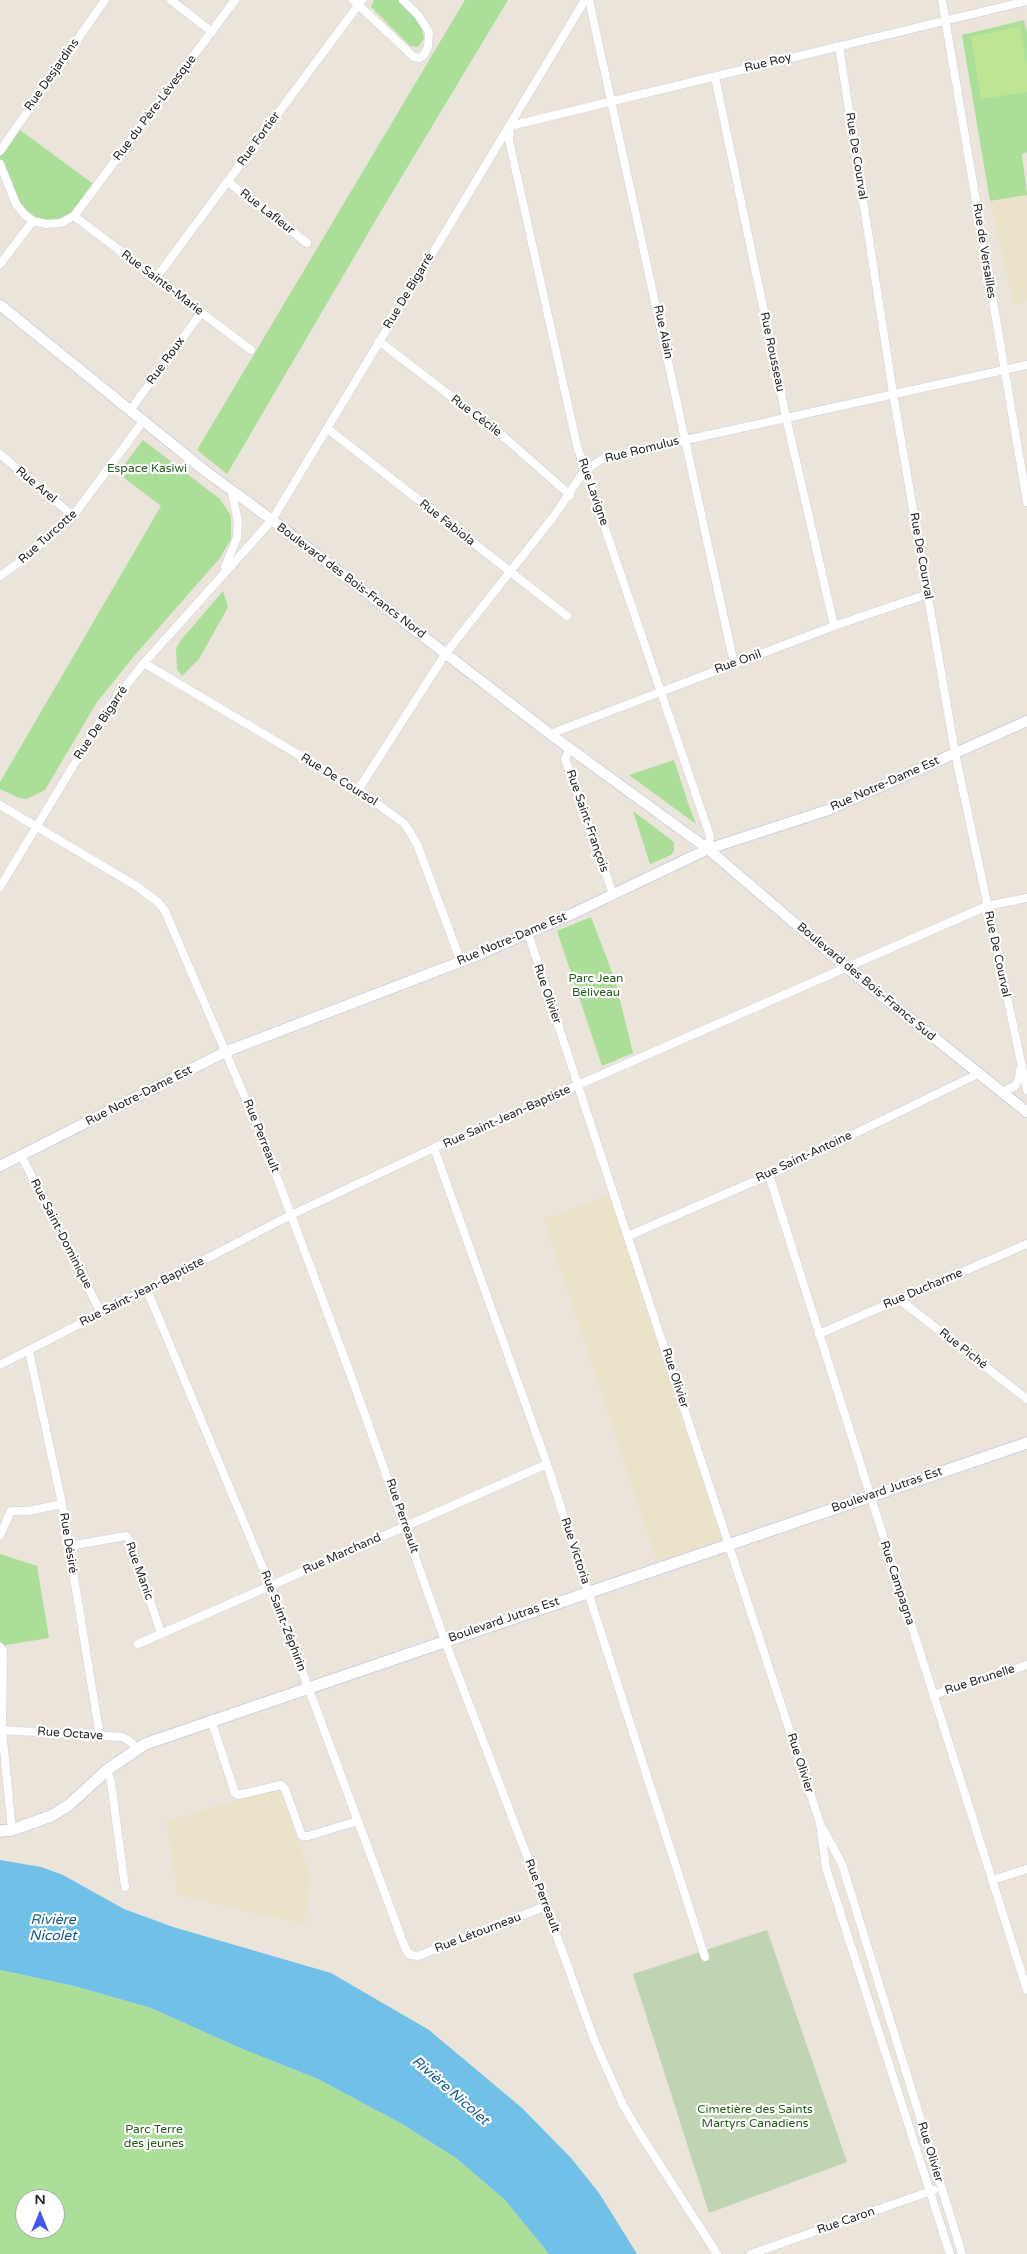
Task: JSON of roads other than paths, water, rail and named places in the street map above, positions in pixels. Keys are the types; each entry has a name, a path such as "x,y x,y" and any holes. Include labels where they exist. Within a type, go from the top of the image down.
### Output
{"main road":[{"name":"Boulevard Jutras Est","path":"6,1831 51,1816 69,1805 107,1770 137,1748 211,1720 1027,1443"}],"street":[{"name":"Rue Desjardins","path":"0,150 105,0"},
{"path":"171,0 212,32"},
{"name":"Rue du Père-Lévesque","path":"74,216 235,0"},
{"path":"358,1 414,58 418,58 428,48 429,32 418,15 403,0"},
{"name":"Rue De Bigarré","path":"0,887 35,826 107,710 144,663 222,573 272,520 328,430 378,341 585,0"},
{"name":"Rue Alain","path":"589,0 613,102 734,664"},
{"name":"Rue de Versailles","path":"942,0 1027,502"},
{"name":"Rue Fortier","path":"156,278 228,182 358,1"},
{"name":"Rue Roy","path":"510,126 1027,1"},
{"name":"Rue De Courval","path":"839,46 893,394 955,754 1027,1090"},
{"name":"Rue Rousseau","path":"715,77 786,417 834,626"},
{"name":"Rue Lavigne","path":"510,126 509,140 584,471 710,836 708,849"},
{"path":"0,164 16,204 33,221 46,224 61,223 74,216"},
{"name":"Rue Lafleur","path":"228,182 307,242"},
{"name":"Rue Sainte-Marie","path":"74,216 251,350"},
{"path":"0,264 33,221"},
{"name":"Boulevard des Bois-Francs Nord","path":"0,305 131,409 204,470 550,734 630,790 708,849"},
{"name":"Rue Roux","path":"131,409 201,313"},
{"name":"Rue Cécile","path":"378,341 504,437 570,495"},
{"name":"Rue Romulus","path":"358,790 446,653 570,495 584,471 604,458 1027,365"},
{"name":"Rue Turcotte","path":"0,576 20,562 73,516 144,420"},
{"name":"Rue Fabiola","path":"328,430 568,616"},
{"name":"Rue Arel","path":"0,454 73,516"},
{"name":"Rue De Bigarré","path":"222,573 237,538 238,521 231,490"},
{"name":"Rue Onil","path":"550,734 834,626 928,594"},
{"name":"Rue De Coursol","path":"144,663 358,790 405,824 418,844 461,962"},
{"name":"Rue Notre-Dame Est","path":"0,1166 225,1052 461,962 528,933 708,849 828,810 1027,721"},
{"name":"Rue Saint-François","path":"570,749 566,759 613,894"},
{"name":"Rue Perreault","path":"0,805 132,883 161,905 262,1137 292,1215 406,1526 444,1641 546,1906 595,2042 623,2105 717,2254"},
{"name":"Boulevard des Bois-Francs Sud","path":"708,849 847,968 1027,1112"},
{"name":"Rue Saint-Jean-Baptiste","path":"0,1365 292,1215 434,1148 987,906 1027,898"},
{"name":"Rue Olivier","path":"528,933 820,1823 842,1864 962,2254"},
{"name":"Rue De Courval","path":"1002,1092 1015,1086 1019,1079 1021,1063"},
{"name":"Rue Saint-Antoine","path":"628,1236 769,1175 978,1074"},
{"name":"Rue Victoria","path":"434,1148 546,1464 706,1957"},
{"name":"Rue Saint-Dominique","path":"21,1155 101,1314"},
{"name":"Rue Campagna","path":"769,1175 869,1496 1027,1990"},
{"name":"Rue Ducharme","path":"819,1334 1026,1246"},
{"name":"Rue Saint-Zéphirin","path":"147,1290 270,1585 406,1950 410,1956"},
{"name":"Rue Piché","path":"899,1299 1027,1399"},
{"name":"Rue Désiré","path":"29,1351 62,1504 100,1737"},
{"name":"Rue Marchand","path":"138,1644 546,1464"},
{"path":"0,1535 11,1511 28,1511 62,1504"},
{"name":"Rue Manic","path":"69,1546 126,1536 129,1539 161,1633"},
{"path":"0,1647 3,1651 1,1730 6,1831"},
{"name":"Rue Brunelle","path":"933,1696 1027,1665"},
{"path":"211,1720 236,1793 241,1795 282,1785 300,1835 308,1836 358,1820"},
{"name":"Rue Octave","path":"1,1730 122,1737 137,1748"},
{"path":"107,1770 111,1782 125,1887"},
{"name":"Rue Olivier","path":"820,1823 826,1868 950,2254"},
{"path":"992,1880 1027,1869"},
{"name":"Rue Létourneau","path":"410,1956 418,1956 546,1906"},
{"name":"Rue Caron","path":"751,2254 941,2187"}],"water":[{"name":"Rivière Nicolet","path":"0,1860 41,1867 63,1875 124,1909 173,1927 331,1973 429,2030 522,2108 571,2158 599,2193 637,2254 549,2254 505,2200 456,2158 402,2124 318,2079 240,2048 151,2008 74,1986 0,1970"}],"park label":[{"name":"Espace Kasiwi","path":"147,469"},
{"name":"Parc Jean Béliveau","path":"596,986"},
{"name":"Cimetière des Saints Martyrs Canadiens","path":"755,2117"},
{"name":"Parc Terre des jeunes","path":"154,2137"}]}
